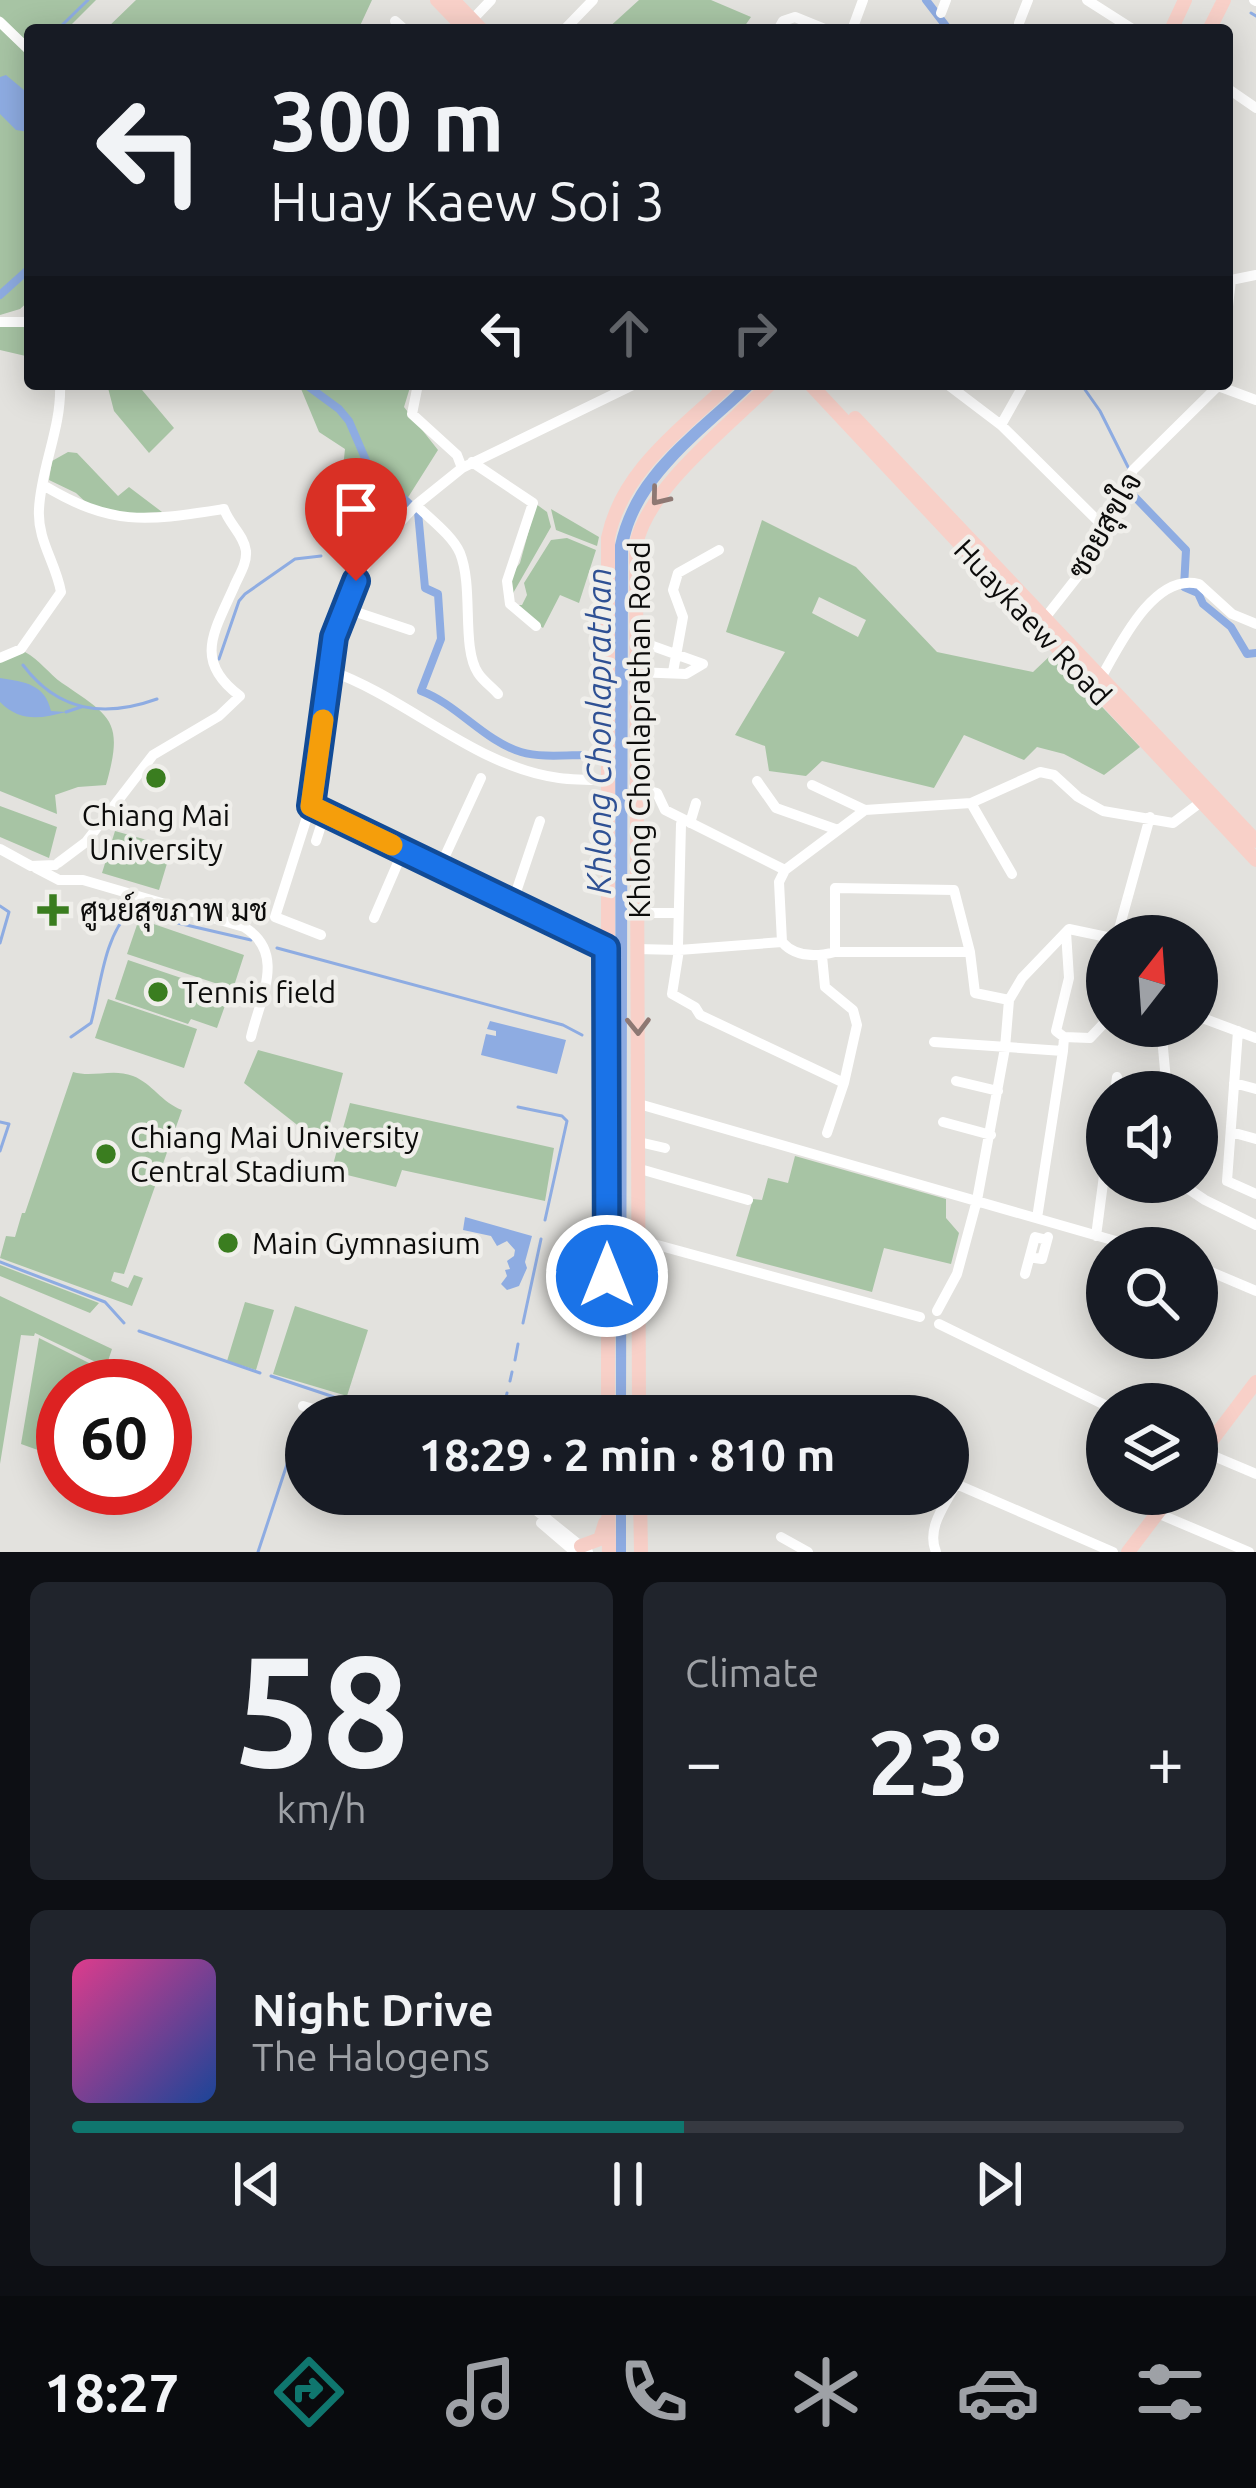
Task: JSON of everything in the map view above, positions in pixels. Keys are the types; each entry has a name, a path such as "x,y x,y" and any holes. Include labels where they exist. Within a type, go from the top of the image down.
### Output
{"main road":[{"path":"437,0 469,24"},
{"name":"Khlong Chonlaprathan Road","path":"608,1395 608,538 623,491 723,390"},
{"name":"Khlong Chonlaprathan Road","path":"639,1395 632,575 644,516 709,441 764,390"},
{"name":"Huaykaew Road","path":"816,390 1101,678 1256,860"},
{"name":"Huaykaew Road","path":"828,390 1206,798 1256,841"},
{"path":"692,424 709,441"},
{"path":"610,575 632,575"},
{"path":"1218,1431 1254,1388"},
{"path":"582,1550 600,1539 607,1515"},
{"path":"608,1515 609,1552"},
{"path":"640,1515 641,1552"},
{"path":"1128,1552 1156,1515"}],"street":[{"path":"570,24 592,0"},
{"path":"1019,23 1028,0"},
{"path":"1087,0 1125,24"},
{"path":"781,24 795,17 812,24"},
{"path":"0,22 24,45"},
{"path":"0,658 21,649 61,592 39,525 59,390"},
{"path":"416,390 412,414 467,465 533,503 507,580 510,604 536,626"},
{"path":"321,934 275,916 311,806 334,637 377,547 413,508 467,465 623,390"},
{"path":"954,390 1001,425 1104,526"},
{"path":"1001,425 1021,390"},
{"name":"ซอยสุขใจ","path":"1041,622 1089,562 1137,464 1213,390"},
{"path":"34,867 56,864 76,851 153,755 220,716 240,696 220,682 210,656 215,631 245,565 246,549 224,509 170,518 113,517 93,512 43,485"},
{"path":"413,508 460,552 470,598 473,660 477,672 498,694"},
{"path":"673,672 683,617 674,590 678,573 719,550"},
{"path":"1101,678 1132,621 1158,596 1184,583 1199,584 1232,614 1256,624"},
{"path":"344,608 410,630"},
{"path":"635,672 686,674 703,664 650,645"},
{"path":"328,670 363,682 485,752 525,769 556,778 606,781"},
{"path":"812,785 865,810 914,810 970,803 1040,772 1054,775 1103,811 1180,821 1206,798"},
{"path":"439,868 482,778"},
{"path":"757,781 776,808 838,830"},
{"path":"634,788 657,793 665,810 686,824 785,870"},
{"path":"696,802 686,824 672,994 695,1006 700,1016 844,1084"},
{"path":"970,803 1012,874"},
{"path":"311,806 606,948"},
{"path":"782,942 779,882 785,870 865,810"},
{"path":"316,841 325,813"},
{"path":"1123,915 1150,817"},
{"path":"512,904 541,821"},
{"path":"0,849 59,880 83,880 244,927 261,938 268,958 250,1037"},
{"path":"374,918 403,850"},
{"path":"76,851 70,870 83,880"},
{"path":"835,952 836,888 954,890 975,993 1010,1000"},
{"path":"637,913 678,913"},
{"path":"1086,931 1066,932 1022,978 1010,1000 991,1135 957,1274 938,1318 1086,1396"},
{"path":"1037,1218 1064,1044 1056,1031 1069,978 1066,932"},
{"path":"638,949 782,942 796,952 821,956 835,952 970,952"},
{"path":"821,956 825,987 853,1010 856,1025 844,1084 826,1133"},
{"path":"1218,1024 1256,1038"},
{"path":"1238,1031 1226,1181 1256,1194"},
{"path":"934,1042 1005,1048 1086,1039"},
{"path":"956,1081 998,1091"},
{"path":"1234,1083 1256,1089"},
{"path":"639,1104 1086,1233"},
{"path":"944,1122 991,1135"},
{"path":"1231,1132 1256,1139"},
{"path":"639,1142 665,1148"},
{"path":"640,1169 748,1200"},
{"path":"1211,1203 1256,1225"},
{"path":"1035,1258 1042,1259 1051,1222"},
{"path":"1025,1274 1035,1237 1047,1240"},
{"path":"639,1240 920,1317"},
{"path":"1218,1275 1256,1291"},
{"path":"1030,1389 1037,1373"},
{"path":"1218,1460 1256,1474"},
{"path":"936,1552 934,1526 956,1484 1021,1507 1113,1552"},
{"path":"538,1515 582,1550"},
{"path":"1162,1515 1249,1552"},
{"path":"787,1544 808,1552"}],"green space":[{"path":"0,0 96,0 72,24 24,24 24,39 0,16"},
{"path":"136,0 372,0 361,24 111,24"},
{"path":"639,0 711,0 751,17 746,24 613,24"},
{"path":"0,28 24,51 24,305 0,315"},
{"path":"0,325 24,326 24,356 0,350"},
{"path":"109,390 142,390 174,428 149,453 114,411"},
{"path":"302,390 409,390 404,407 438,450 400,510 386,513 341,487 345,449 319,432"},
{"path":"68,452 77,453 118,496 129,487 162,512 125,514 92,508 76,493 49,480 52,461"},
{"path":"536,504 547,512 551,527 512,595 511,575 520,563"},
{"path":"551,509 599,537 597,546 556,530"},
{"path":"762,520 856,567 937,652 1033,672 1052,654 1140,747 1104,775 1064,754 1037,747 1024,760 964,735 934,788 822,761 806,776 769,771 765,746 735,735 785,652 726,632","holes":["819,597 866,620 858,637 812,613"]},
{"path":"567,538 596,550 579,603 560,595 543,628 514,605 522,605 527,595 524,583 551,540"},
{"path":"25,652 103,713 113,734 106,785 55,795 57,814 0,791 0,662"},
{"path":"0,806 57,827 49,858 0,837"},
{"name":"Tennis field","path":"115,831 172,847 159,890 102,873"},
{"path":"139,919 244,955 233,989 127,954"},
{"name":"Tennis field","path":"128,960 202,985 200,991 227,1000 217,1028 191,1019 188,1024 115,999"},
{"path":"108,999 197,1029 184,1068 95,1038"},
{"path":"258,1050 343,1073 324,1146 244,1083"},
{"name":"Chiang Mai University Central Stadium","path":"73,1072 133,1076 182,1110 124,1274 114,1272 111,1281 128,1288 134,1275 143,1278 132,1306 0,1258 6,1236 15,1237 25,1213"},
{"path":"350,1103 554,1148 545,1201 402,1170 396,1187 339,1173 334,1161"},
{"path":"795,1156 946,1199 946,1218 959,1233 951,1264 884,1248 872,1292 736,1256 753,1199 762,1200 768,1178 788,1183"},
{"path":"0,1265 99,1303 90,1313 0,1276"},
{"path":"0,1296 112,1349 109,1359 89,1359 35,1333 21,1335 0,1464"},
{"path":"245,1302 274,1310 256,1370 227,1361"},
{"path":"295,1306 368,1330 347,1395 273,1374"},
{"path":"39,1338 81,1359 36,1359 36,1449 21,1444"}],"water":[{"path":"6,75 24,90 24,131 16,130 0,114 0,77"},
{"path":"734,390 751,390 661,478 635,523 628,547 626,1395 616,1395 615,545 634,496 664,455"},
{"path":"0,678 33,686 44,695 51,711 66,712 39,717 15,713 0,702"},
{"path":"490,1021 566,1040 557,1074 481,1055 486,1034 496,1036 496,1031 487,1029"},
{"path":"465,1217 532,1236 519,1286 507,1290 501,1284 515,1250 507,1241 497,1246 491,1236 463,1230"},
{"path":"616,1515 626,1515 626,1552 616,1552"}],"waterway":[{"path":"63,24 88,0"},
{"path":"926,0 944,24"},
{"path":"1251,13 1256,16"},
{"path":"0,295 24,273"},
{"name":"Khlong Chonlaprathan","path":"313,390 349,421 368,465 418,512 425,588 438,594 441,639 421,691 521,752 589,755"},
{"path":"1085,390 1128,467"},
{"path":"370,501 388,485"},
{"path":"1132,494 1186,550 1184,587 1198,593 1203,604 1231,627 1247,654 1256,653"},
{"path":"355,515 365,505"},
{"path":"219,659 245,594 295,559 321,556"},
{"path":"23,665 51,693 83,707 119,708 157,699"},
{"path":"66,712 81,707"},
{"path":"0,906 9,912 0,943"},
{"path":"71,1037 91,1023 114,934 130,912 251,940"},
{"path":"277,948 563,1025 582,1035"},
{"path":"518,1107 567,1121 545,1220"},
{"path":"0,1122 9,1124 0,1151"},
{"path":"523,1323 541,1239"},
{"path":"0,1262 105,1302 124,1323"},
{"path":"139,1331 260,1373"},
{"path":"515,1360 518,1344"},
{"path":"510,1381 512,1372"},
{"path":"271,1376 328,1395"},
{"path":"258,1552 285,1470"}],"slow traffic":[{"path":"323,720 311,806 392,845"}],"place":[{"name":"Chiang Mai University","path":"156,778"},
{"name":"ศูนย์สุขภาพ มช","path":"53,910"},
{"name":"Tennis field","path":"158,992"},
{"name":"Chiang Mai University Central Stadium","path":"106,1154"},
{"name":"Main Gymnasium","path":"228,1243"}],"route":[{"path":"356,581 334,637 311,806 606,948 607,1276"}]}
